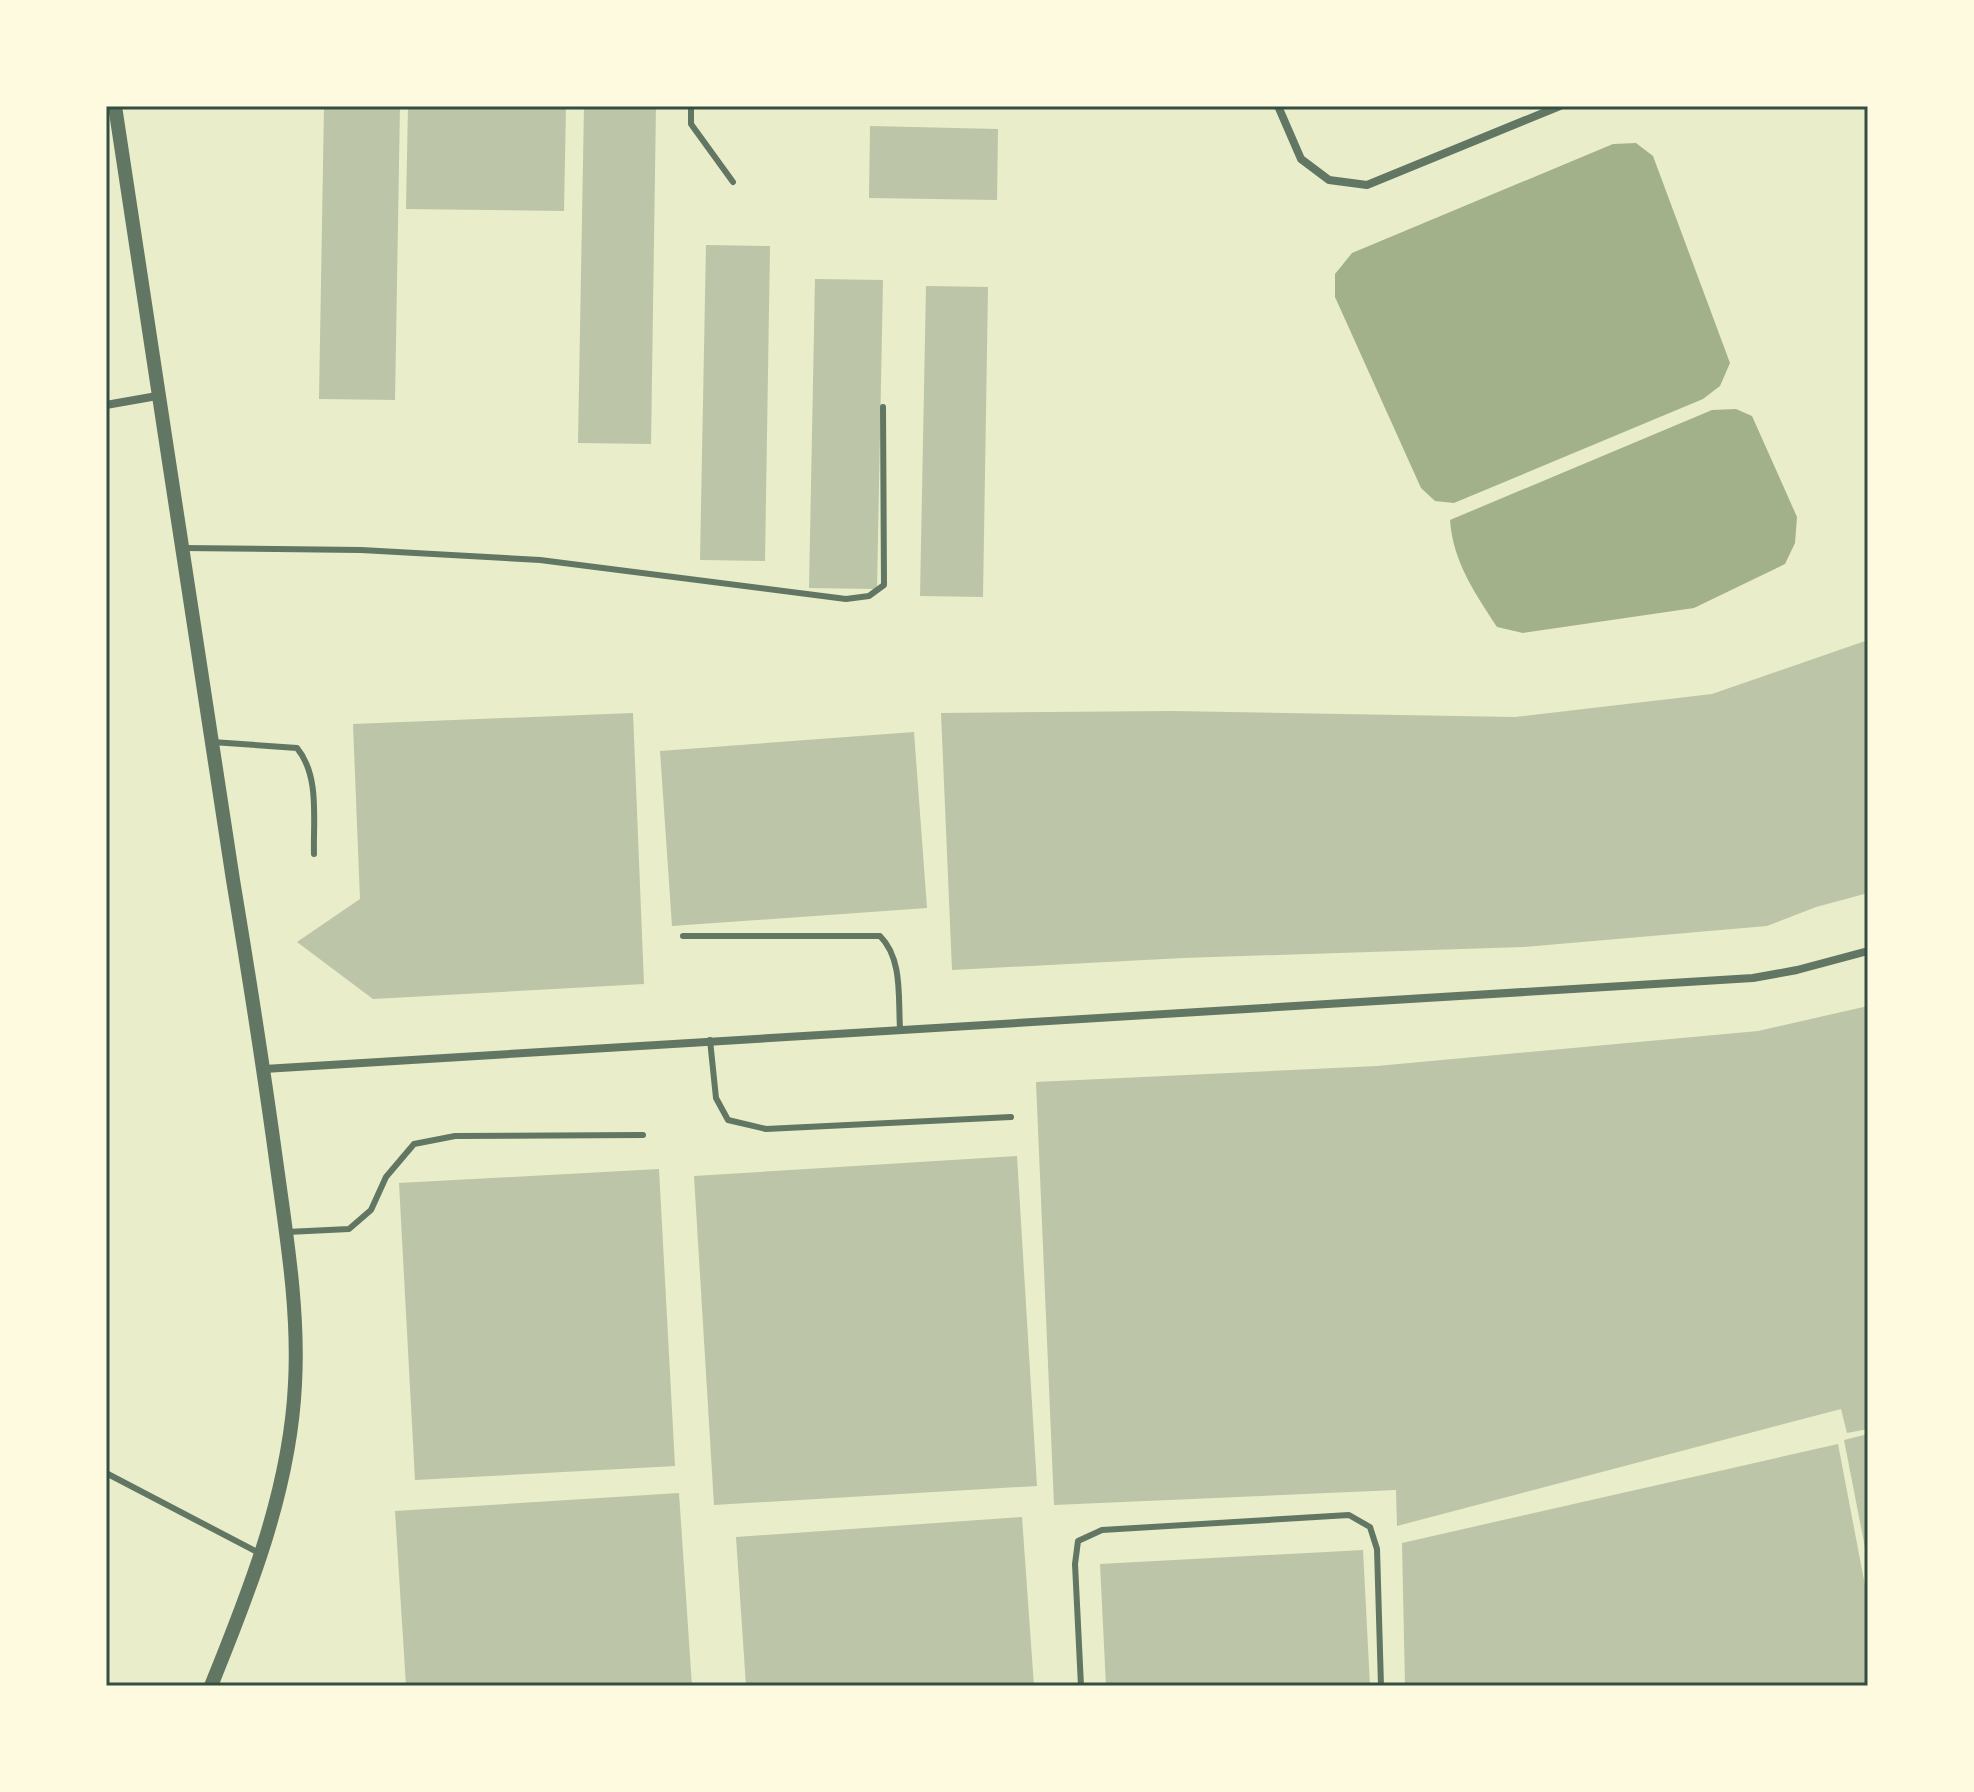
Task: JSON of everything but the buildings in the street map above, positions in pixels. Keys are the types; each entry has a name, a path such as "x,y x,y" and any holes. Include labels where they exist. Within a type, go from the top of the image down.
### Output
{"street":[{"path":"115,106 157,396 264,1069 295,1314 295,1385 286,1459 261,1554 216,1682 199,1686"},
{"path":"1278,106 1301,159 1329,180 1367,185 1560,106"},
{"path":"106,405 157,396"},
{"path":"264,1069 1753,978 1868,951"}],"lane":[{"path":"691,106 691,124 733,182"},
{"path":"182,548 361,550 540,560 846,599 869,596 884,585 883,407"},
{"path":"212,742 297,748 311,776 314,854"},
{"path":"683,936 880,936 890,947 897,973 900,1028"},
{"path":"710,1040 716,1098 728,1120 766,1129 1011,1117"},
{"path":"287,1232 349,1229 371,1210 386,1177 414,1144 455,1136 643,1135"},
{"path":"106,1473 261,1554"},
{"path":"1081,1686 1075,1564 1078,1541 1102,1530 1349,1515 1370,1527 1377,1549 1381,1686"}],"shaded area":[{"path":"1636,143 1653,156 1730,363 1720,386 1703,399 1454,503 1435,501 1421,488 1335,297 1335,274 1352,253 1613,144"},
{"path":"1736,409 1752,416 1797,517 1795,543 1785,564 1694,608 1523,633 1497,627 1460,563 1450,520 1712,410"}]}
